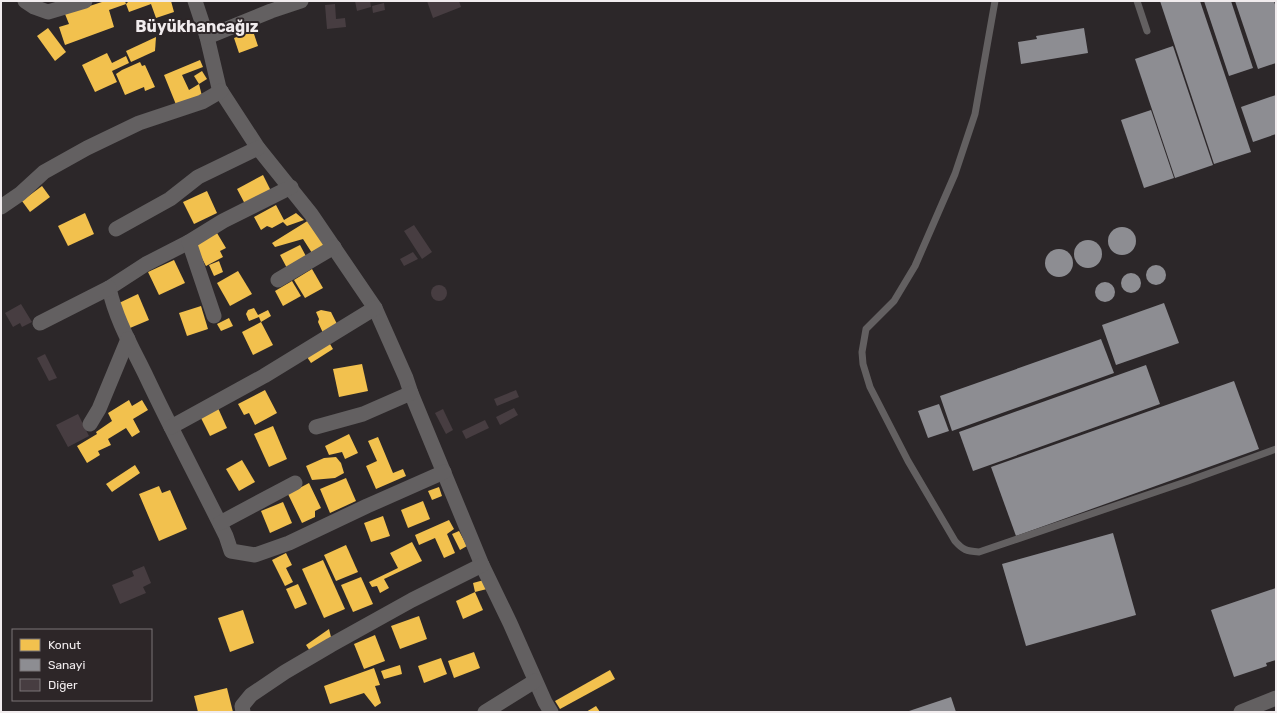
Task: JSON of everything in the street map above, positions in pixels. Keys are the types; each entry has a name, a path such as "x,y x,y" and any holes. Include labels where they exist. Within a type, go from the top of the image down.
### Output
{"street":[{"path":"25,1 34,7 48,12 86,1"},
{"path":"195,1 207,37 221,91 258,148 291,187 311,214 375,308 406,378 482,565 510,623 535,681 551,712"},
{"path":"207,37 271,11 301,1"},
{"path":"1,207 20,194 44,172 87,148 139,123 202,102 221,91"},
{"path":"116,229 170,199 198,177 258,148"},
{"path":"40,324 110,288 146,264 189,242 223,221 291,187"},
{"path":"189,242 214,316"},
{"path":"278,280 334,247"},
{"path":"110,288 111,297 128,339 220,523 231,551 255,555 289,543 444,472"},
{"path":"171,427 264,376 375,308"},
{"path":"90,424 99,408 128,339"},
{"path":"316,427 363,414 411,393"},
{"path":"220,523 295,483"},
{"path":"243,712 242,706 251,695 285,672 412,600 482,565"},
{"path":"485,712 535,681"},
{"path":"1241,712 1276,698"}],"lane":[{"path":"995,1 975,114 955,174 915,266 894,301 866,329 862,352 863,364 870,387 908,461 954,541 968,552 979,552 1188,481 1276,449"},
{"path":"1136,1 1147,31"}],"building: Konut":[{"path":"105,1 125,1 126,4 109,10 114,27 65,45 59,27 69,24 65,14"},
{"path":"129,1 171,1 174,12 156,18 151,4 129,12 126,4"},
{"path":"48,28 66,52 55,61 37,36"},
{"path":"253,31 258,46 239,53 234,38"},
{"path":"156,37 155,51 131,62 126,51"},
{"path":"107,53 112,63 126,56 129,63 112,71 117,82 95,92 82,65"},
{"path":"200,60 203,67 182,75 189,90 199,84 202,96 177,107 164,75"},
{"path":"140,62 142,66 145,65 155,87 145,91 144,87 125,95 116,74"},
{"path":"202,71 207,79 199,84 194,76"},
{"path":"263,175 271,191 245,204 237,189"},
{"path":"42,186 50,197 30,212 22,201"},
{"path":"207,191 217,213 194,224 183,202"},
{"path":"276,205 284,220 296,213 304,220 287,226 283,222 272,228 267,226 261,230 254,217"},
{"path":"85,213 94,234 68,246 58,226"},
{"path":"309,220 324,245 312,253 303,239 275,247 272,243"},
{"path":"217,233 226,248 220,251 223,257 206,266 195,245"},
{"path":"300,245 308,260 288,270 280,255"},
{"path":"174,260 185,283 159,295 148,272"},
{"path":"219,261 223,272 214,276 209,265"},
{"path":"312,269 323,288 305,298 294,280"},
{"path":"238,271 252,294 230,306 217,283"},
{"path":"292,281 301,296 283,306 275,291"},
{"path":"138,294 149,320 130,328 119,303"},
{"path":"201,306 208,329 187,336 179,313"},
{"path":"254,308 258,315 268,310 271,316 261,322 259,317 249,321 246,314 248,310"},
{"path":"321,310 331,312 338,326 323,333 318,322 319,319 316,312"},
{"path":"229,318 233,326 221,331 217,324"},
{"path":"261,322 273,345 253,355 242,332"},
{"path":"327,339 333,349 311,363 305,354"},
{"path":"362,364 368,391 339,397 333,369"},
{"path":"265,390 277,413 255,425 249,413 244,415 238,404"},
{"path":"129,400 132,406 142,400 148,410 133,419 140,432 132,437 126,428 108,439 111,445 98,451 100,455 87,463 77,446 97,434 96,432 112,421 108,413"},
{"path":"218,408 227,428 210,436 200,416"},
{"path":"273,426 287,459 269,467 254,434"},
{"path":"349,434 358,453 345,459 342,452 329,455 325,446"},
{"path":"378,437 393,473 403,469 406,476 376,489 366,466 377,461 368,441"},
{"path":"336,457 341,463 344,473 335,478 312,480 306,466 324,458"},
{"path":"242,460 255,482 239,491 226,469"},
{"path":"135,465 140,473 112,492 106,484"},
{"path":"346,478 356,501 330,513 320,489"},
{"path":"309,483 321,508 315,511 315,517 302,523 288,494"},
{"path":"159,486 162,493 170,490 187,529 159,541 139,494"},
{"path":"439,487 442,496 432,500 428,491"},
{"path":"423,501 430,519 408,528 401,510"},
{"path":"283,502 292,523 270,533 261,511"},
{"path":"383,516 390,536 371,542 364,523"},
{"path":"449,520 454,529 447,534 455,553 444,558 435,538 419,545 415,535"},
{"path":"459,531 467,546 460,550 452,534"},
{"path":"412,542 422,561 384,579 389,588 380,593 377,586 372,587 369,582 398,568 390,553"},
{"path":"346,545 358,572 336,581 324,555"},
{"path":"286,553 292,565 286,568 293,582 285,586 272,560"},
{"path":"323,560 345,609 324,618 302,569"},
{"path":"361,577 373,604 353,612 341,585"},
{"path":"484,580 487,589 475,592 473,583"},
{"path":"298,584 307,604 295,609 286,589"},
{"path":"475,592 483,610 463,619 456,601"},
{"path":"243,610 254,643 230,652 218,618"},
{"path":"419,616 427,639 400,649 391,626"},
{"path":"329,629 331,637 310,651 306,645"},
{"path":"375,635 385,661 364,669 354,644"},
{"path":"474,652 480,668 454,678 448,661"},
{"path":"441,658 447,674 424,683 418,666"},
{"path":"400,665 402,674 384,679 381,671"},
{"path":"374,668 380,685 375,686 381,703 375,707 364,693 330,704 324,686"},
{"path":"610,670 615,679 560,709 555,701"},
{"path":"227,688 233,712 198,712 194,696"},
{"path":"596,706 600,712 586,712"}],"building: Sanayi":[{"path":"1160,1 1200,1 1251,152 1214,164"},
{"path":"1204,1 1231,1 1253,68 1229,76"},
{"path":"1235,1 1274,1 1276,8 1276,63 1258,69"},
{"path":"1084,28 1088,53 1021,64 1018,42 1037,39 1036,36"},
{"path":"1173,46 1213,165 1175,178 1135,59"},
{"path":"1276,95 1276,134 1253,142 1241,107"},
{"path":"1151,110 1174,178 1144,188 1121,120"},
{"path":"1122,227 1132,231 1136,241 1132,251 1122,255 1112,251 1108,241 1112,231"},
{"path":"1088,240 1098,244 1102,254 1098,264 1088,268 1078,264 1074,254 1078,244"},
{"path":"1059,249 1069,253 1073,263 1069,273 1059,277 1049,273 1045,263 1049,253"},
{"path":"1156,265 1163,268 1166,275 1163,282 1156,285 1149,282 1146,275 1149,268"},
{"path":"1131,273 1138,276 1141,283 1138,290 1131,293 1124,290 1121,283 1124,276"},
{"path":"1105,282 1112,285 1115,292 1112,299 1105,302 1098,299 1095,292 1098,285"},
{"path":"1164,303 1179,343 1116,365 1102,325"},
{"path":"1101,339 1114,373 952,431 940,396"},
{"path":"1146,365 1160,404 973,471 959,432"},
{"path":"1234,381 1259,449 1016,536 991,467"},
{"path":"939,404 949,431 928,438 918,411"},
{"path":"1113,533 1136,615 1026,646 1002,564"},
{"path":"1276,588 1276,660 1266,663 1267,666 1234,677 1211,610"},
{"path":"951,697 956,712 906,712"}],"building: Diğer":[{"path":"355,1 370,1 371,7 357,11"},
{"path":"427,1 459,1 461,7 433,18"},
{"path":"384,3 385,10 373,13 372,6"},
{"path":"335,4 336,19 345,18 346,27 327,29 325,5"},
{"path":"414,225 432,252 422,259 404,231"},
{"path":"413,252 418,259 404,266 400,259"},
{"path":"436,285 442,285 447,290 445,299 442,301 436,301 431,296 431,290"},
{"path":"21,304 32,322 22,327 20,323 13,327 5,313"},
{"path":"45,354 57,378 49,381 37,358"},
{"path":"516,390 519,397 497,406 494,399"},
{"path":"514,408 518,415 500,425 496,417"},
{"path":"443,409 453,430 446,434 435,413"},
{"path":"78,414 89,436 68,447 56,425"},
{"path":"485,420 489,428 466,439 462,431"},
{"path":"144,566 151,583 143,587 146,593 120,604 112,585 134,576 132,571"}],"district":[{"name":"Büyükhancağız","path":"197,26"}]}
